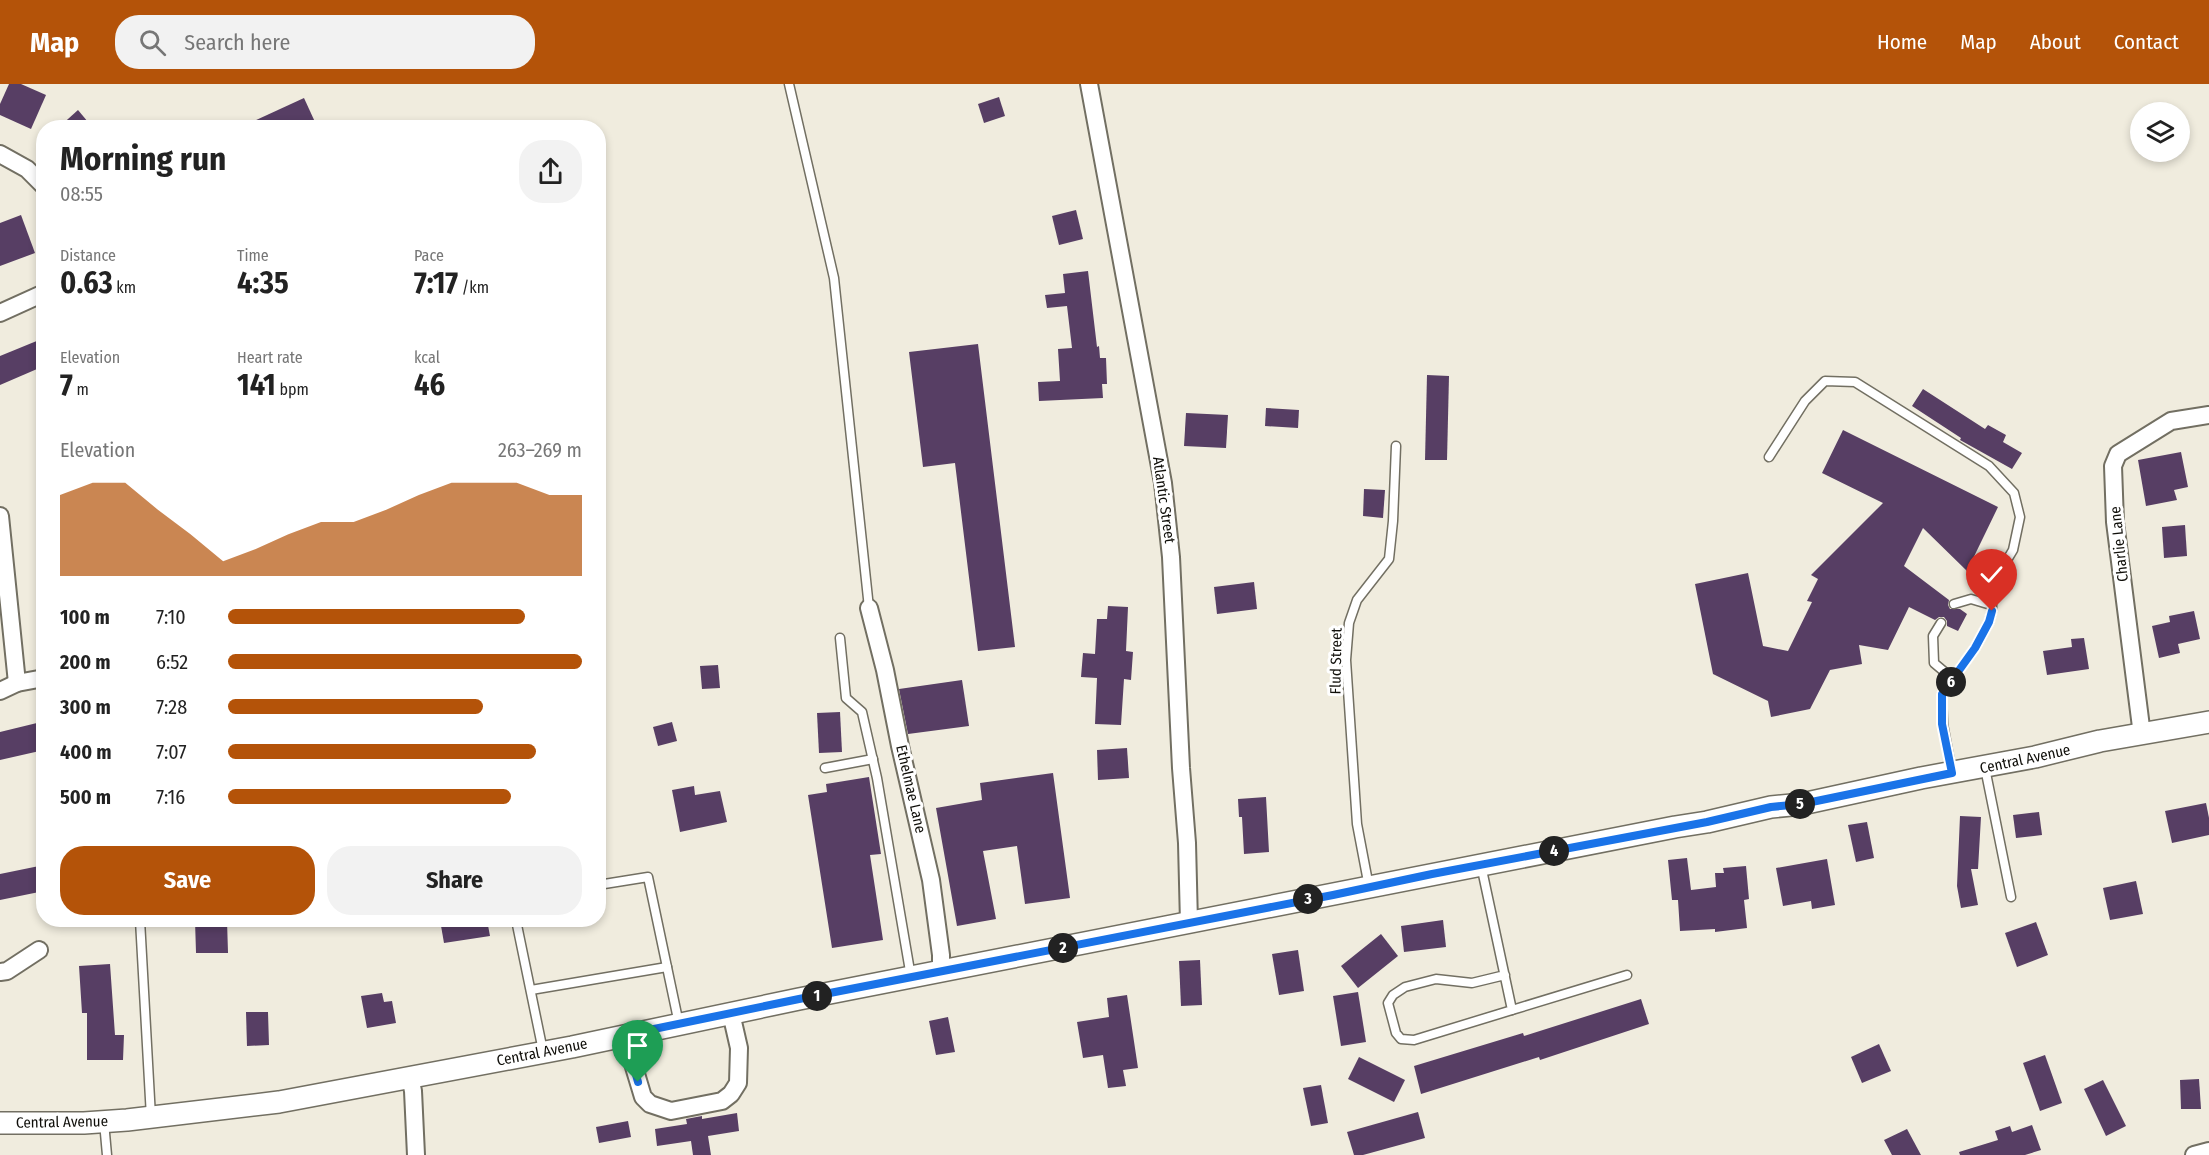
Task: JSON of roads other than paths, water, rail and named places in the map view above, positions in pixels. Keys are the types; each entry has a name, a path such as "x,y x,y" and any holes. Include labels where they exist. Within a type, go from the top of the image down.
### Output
{"street":[{"name":"Atlantic Street","path":"1089,84 1163,483 1171,557 1181,768 1187,843 1189,923"},
{"path":"0,154 27,169 36,178"},
{"path":"0,313 36,297"},
{"name":"Charlie Lane","path":"2142,735 2115,522 2113,466 2118,454 2171,421 2209,415"},
{"path":"0,516 17,683"},
{"name":"Ethelmae Lane","path":"869,608 885,670 931,880 941,955 941,972"},
{"path":"0,691 17,683 36,679"},
{"name":"Central Avenue","path":"0,1123 151,1118 279,1102 543,1052 1481,864 1707,822 1771,807 1802,804 2100,741 2209,722"},
{"path":"0,972 7,971 39,950"},
{"path":"620,1036 631,1057 644,1097 650,1104 671,1111 722,1101 731,1094 738,1083 739,1048 731,1013"},
{"path":"410,1077 413,1091 416,1155"},
{"path":"2194,1155 2209,1151"}],"lane":[{"path":"789,84 834,278 869,608"},
{"path":"1769,457 1805,400 1825,381 1855,382 1989,466 2014,493 2020,517 2013,550 1992,585 1990,605 1992,611 1989,622 1975,648 1942,694 1942,724 1952,773"},
{"name":"Flud Street","path":"1370,888 1357,824 1346,660 1349,623 1357,600 1389,559 1396,446"},
{"path":"1954,604 1971,599 1990,605"},
{"path":"1941,623 1933,636 1934,663 1953,679"},
{"path":"840,638 846,698 862,712 873,759 911,977"},
{"path":"825,768 873,759"},
{"path":"1985,767 2011,897"},
{"path":"1481,864 1512,1010"},
{"path":"606,884 648,877 679,1024"},
{"path":"140,927 151,1118"},
{"path":"518,927 543,1052"},
{"path":"531,990 667,967"},
{"path":"1505,975 1472,983 1436,979 1405,987 1393,994 1388,1003 1396,1033 1401,1039 1414,1040 1627,975"},
{"path":"104,1121 107,1155"}]}
